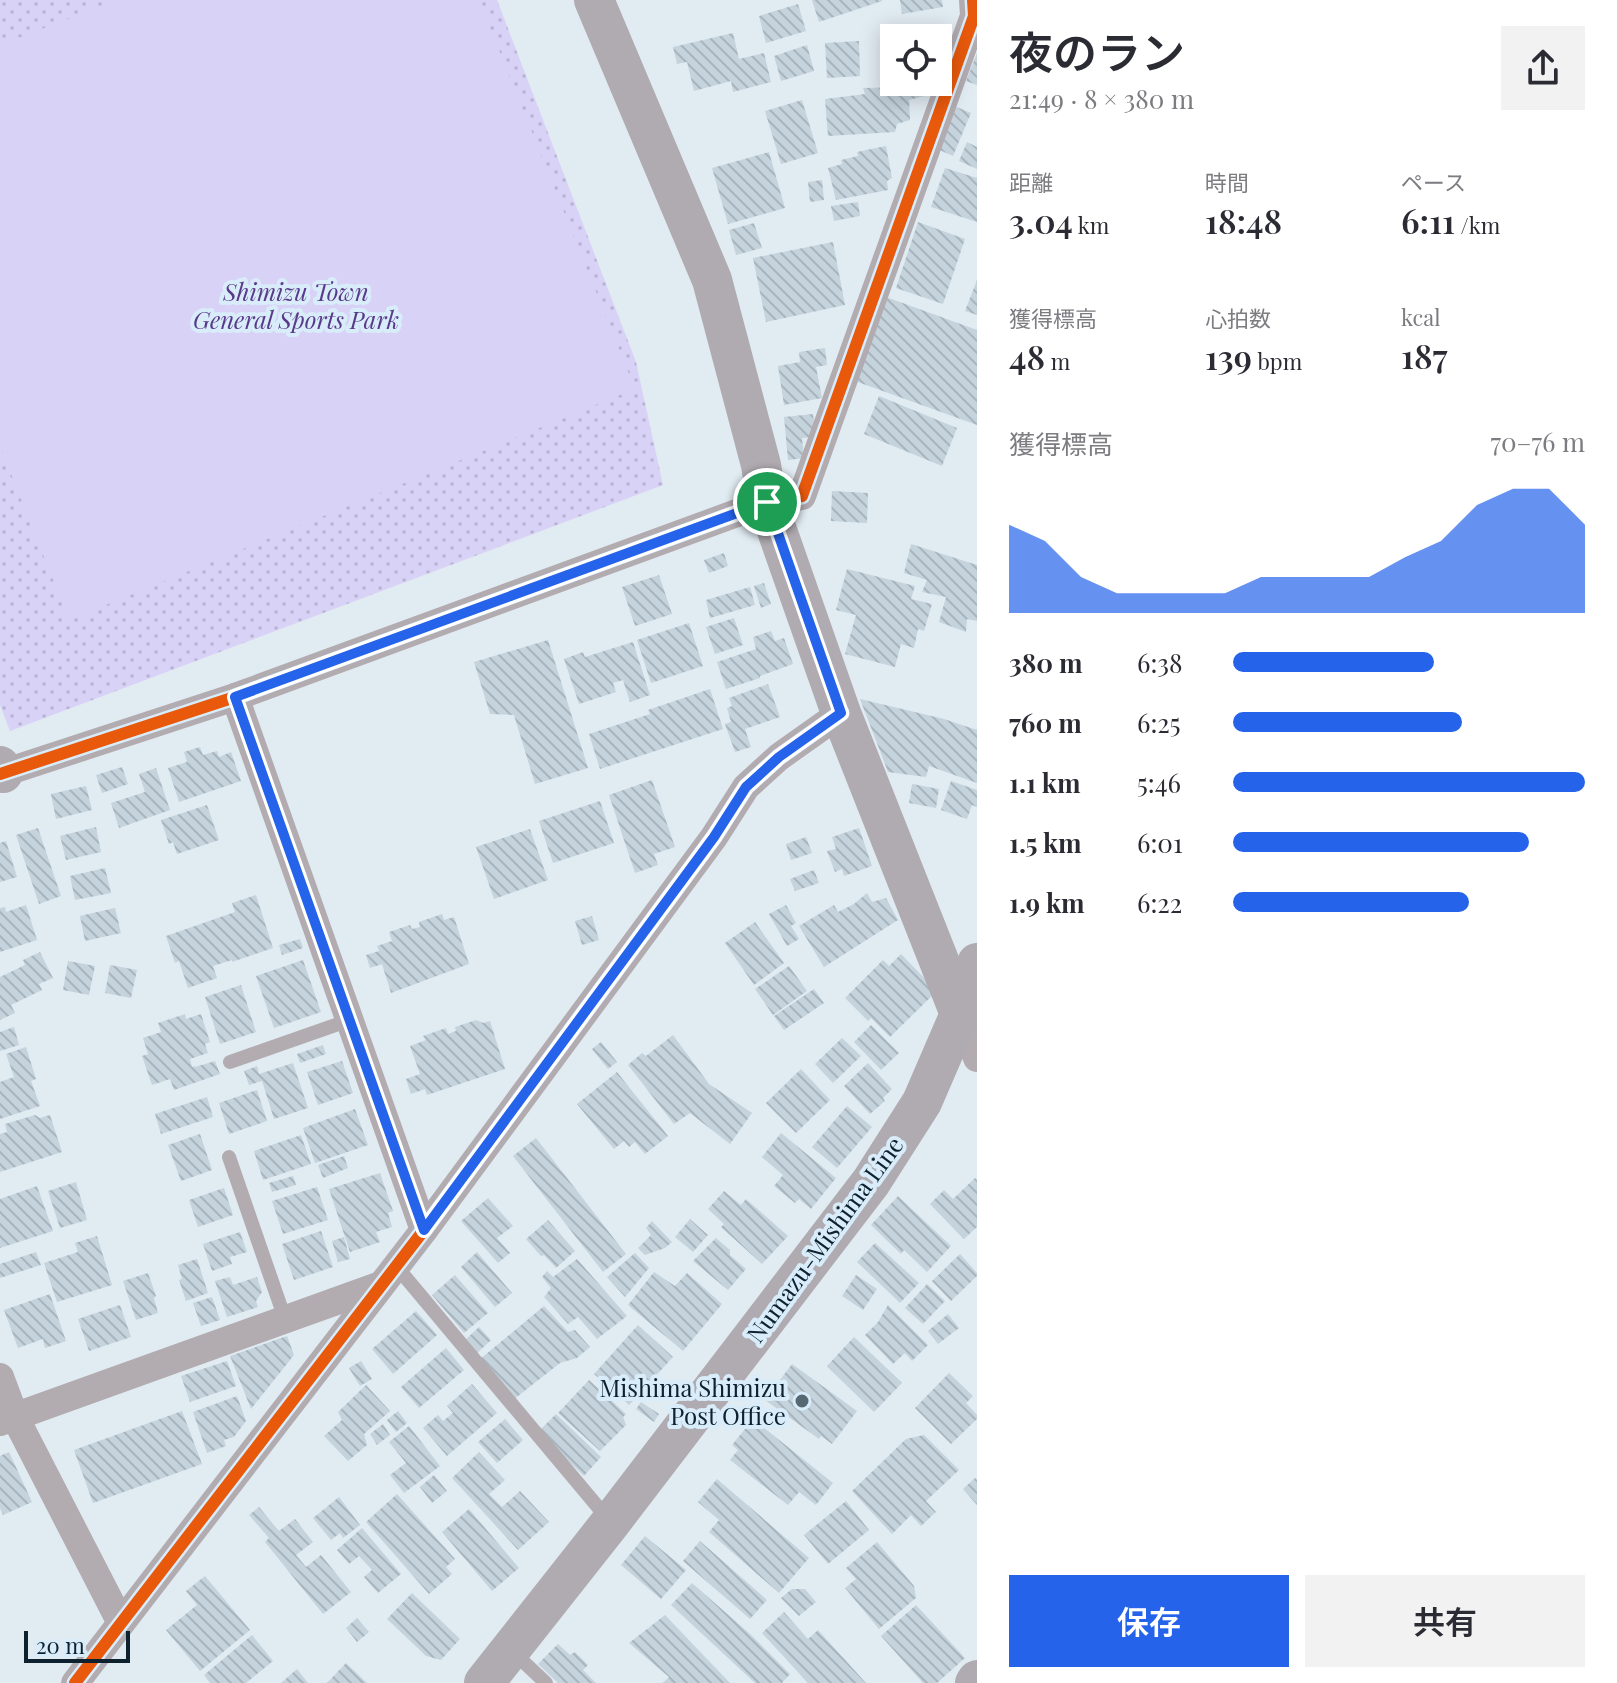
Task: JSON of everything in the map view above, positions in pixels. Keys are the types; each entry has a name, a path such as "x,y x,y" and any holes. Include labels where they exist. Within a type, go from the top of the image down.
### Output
{"street":[{"path":"594,0 712,280 761,465 767,502 841,713 977,1058"},
{"path":"1,771 235,697 767,502 802,496 974,16 973,0"},
{"path":"235,697 424,1230"},
{"path":"75,1683 424,1230 714,837 746,787 779,757 841,713"},
{"name":"Numazu-Mishima Line","path":"484,1683 871,1182 922,1102 960,1014 977,963"},
{"path":"7,1420 285,1319 388,1276"},
{"path":"0,1377 7,1420 121,1623"}],"lane":[{"path":"230,1062 350,1020"},
{"path":"229,1157 285,1319"},
{"path":"388,1276 611,1522"},
{"path":"510,1649 546,1683"}],"green space":[{"name":"Shimizu Town General Sports Park","path":"0,0 497,0 636,362 663,485 10,731 0,705"},
{"name":"Shimizu Town General Sports Park","path":"117,0 479,0 635,389 69,620 0,446 0,45"}],"building":[{"path":"812,0 882,0 882,1 819,22"},
{"path":"900,0 942,0 943,7 902,14"},
{"path":"798,4 806,31 766,43 759,16"},
{"path":"733,33 739,59 764,53 771,82 733,92 731,81 694,91 687,62 677,64 673,47"},
{"path":"859,41 860,76 827,78 825,43"},
{"path":"807,45 814,71 781,81 774,56"},
{"path":"977,53 977,85 966,81"},
{"path":"863,88 880,88 880,96 924,96 909,100 910,120 897,124 895,132 828,136 825,99 865,94"},
{"path":"802,100 818,153 781,164 765,111"},
{"path":"952,105 971,113 953,156 935,148"},
{"path":"967,142 977,147 977,169 959,161"},
{"path":"886,146 892,178 887,181 888,190 836,200 828,168 842,164 841,160 858,156 857,152"},
{"path":"769,152 785,208 728,224 712,168"},
{"path":"945,168 977,178 977,222 931,207"},
{"path":"822,180 824,200 810,202 808,182"},
{"path":"858,202 860,216 834,221 831,206"},
{"path":"918,222 965,239 943,304 896,288"},
{"path":"754,223 762,248 736,255 729,230"},
{"path":"833,242 845,305 766,322 753,258"},
{"path":"977,280 977,315 965,311"},
{"path":"886,297 977,330 977,425 855,381"},
{"path":"825,348 827,365 816,367 822,398 784,405 778,366 800,362 799,352"},
{"path":"879,396 957,428 942,466 864,434"},
{"path":"813,414 816,437 802,438 804,458 788,460 784,417"},
{"path":"832,491 868,493 867,523 831,521"},
{"path":"911,544 977,565 977,621 967,619 966,632 939,622 946,597 922,592 927,580 904,573"},
{"path":"724,553 728,566 709,573 704,560"},
{"path":"847,569 915,586 911,599 932,604 924,631 918,629 914,648 901,644 895,667 845,654 856,615 836,610"},
{"path":"659,575 672,614 635,626 622,587"},
{"path":"764,583 771,604 761,608 754,586"},
{"path":"750,587 755,605 710,618 706,600"},
{"path":"734,618 743,645 715,654 706,627"},
{"path":"689,623 703,666 651,683 637,640"},
{"path":"771,631 775,641 784,638 793,664 726,689 717,662 756,649 753,637"},
{"path":"548,640 588,768 535,784 514,715 490,714 474,662"},
{"path":"633,642 650,695 630,702 623,680 613,683 616,692 579,704 564,659 583,652 585,657"},
{"path":"768,684 780,717 745,729 751,747 735,752 725,724 731,722 727,708 732,706 729,698"},
{"path":"710,689 723,729 600,769 589,734 650,714 648,710"},
{"path":"860,699 977,730 977,783 929,766 926,777 888,772"},
{"path":"200,747 203,755 217,751 219,757 231,752 241,781 179,802 168,768 187,762 184,752"},
{"path":"122,767 128,784 102,793 96,775"},
{"path":"156,768 170,810 119,828 111,803 145,792 139,774"},
{"path":"652,780 675,847 654,854 658,865 635,873 609,795"},
{"path":"951,781 977,790 977,807 972,805 967,819 941,810"},
{"path":"912,784 939,789 936,808 909,803"},
{"path":"86,786 92,810 56,819 51,794"},
{"path":"600,801 614,843 553,863 539,821"},
{"path":"207,805 219,840 177,854 173,842 169,844 161,820"},
{"path":"96,827 101,852 66,860 60,836"},
{"path":"38,828 61,896 39,904 16,835"},
{"path":"859,828 872,866 844,876 842,869 835,872 827,851 836,849 832,837"},
{"path":"530,829 548,880 494,899 476,847"},
{"path":"806,837 812,853 791,860 786,844"},
{"path":"6,841 17,877 0,882 0,843"},
{"path":"105,868 111,893 75,900 70,876"},
{"path":"814,870 819,883 795,891 790,879"},
{"path":"867,893 872,902 886,898 898,920 824,967 799,926 834,905 838,912"},
{"path":"256,895 273,948 213,966 217,978 188,988 166,936 235,912 232,903"},
{"path":"26,905 37,940 0,952 0,908 5,907 6,912"},
{"path":"786,905 796,923 791,926 799,939 787,946 769,914"},
{"path":"115,908 121,933 85,941 80,916"},
{"path":"442,914 444,920 454,917 469,964 391,993 382,964 370,968 366,955 379,951 377,946 392,941 389,932 410,925 412,929 420,927 419,922"},
{"path":"592,916 599,940 582,945 575,921"},
{"path":"755,922 784,963 754,985 725,943"},
{"path":"300,939 303,948 282,955 279,945"},
{"path":"40,952 53,978 39,984 42,990 11,1005 15,1013 0,1020 0,977 25,965 23,960"},
{"path":"901,954 937,991 890,1037 845,998 883,960 889,966"},
{"path":"303,960 321,1012 274,1028 256,976"},
{"path":"68,961 95,966 89,995 63,990"},
{"path":"110,965 137,970 131,998 105,993"},
{"path":"789,966 807,991 773,1015 755,989"},
{"path":"241,985 256,1032 220,1044 205,997"},
{"path":"814,989 824,1003 784,1030 774,1016"},
{"path":"185,1014 186,1019 201,1014 210,1042 205,1044 208,1053 190,1059 192,1067 215,1061 220,1074 174,1090 170,1079 152,1085 142,1056 148,1054 143,1038 161,1032 158,1023"},
{"path":"476,1020 483,1023 490,1021 505,1069 427,1095 425,1089 411,1094 406,1079 420,1074 410,1046 426,1040 423,1036 446,1028 448,1034 456,1031 455,1027"},
{"path":"871,1025 899,1053 881,1070 854,1042"},
{"path":"14,1027 19,1045 0,1051 0,1032"},
{"path":"673,1035 709,1084 752,1113 730,1144 690,1113 674,1124 628,1065 642,1053 646,1056"},
{"path":"842,1038 861,1056 833,1083 815,1064"},
{"path":"601,1042 617,1062 608,1069 592,1049"},
{"path":"323,1045 326,1054 300,1063 297,1054"},
{"path":"26,1047 36,1079 31,1081 40,1106 0,1119 0,1082 14,1077 6,1054"},
{"path":"342,1061 353,1093 318,1105 307,1072"},
{"path":"293,1063 308,1108 274,1119 262,1081 249,1085 244,1071 257,1066 259,1074"},
{"path":"868,1063 892,1089 883,1098 885,1101 870,1114 844,1086"},
{"path":"801,1069 830,1100 796,1133 766,1103"},
{"path":"617,1072 668,1136 645,1154 635,1142 629,1147 624,1141 614,1149 577,1104"},
{"path":"257,1090 267,1121 229,1134 219,1103"},
{"path":"207,1097 213,1117 161,1134 155,1114"},
{"path":"847,1106 872,1127 837,1168 812,1147"},
{"path":"355,1109 368,1145 315,1163 303,1128"},
{"path":"35,1115 40,1118 50,1115 62,1152 0,1172 0,1134 7,1132 5,1124"},
{"path":"781,1133 836,1178 811,1209 799,1199 795,1203 774,1186 783,1175 762,1157"},
{"path":"200,1134 212,1170 181,1181 168,1145"},
{"path":"301,1135 311,1164 263,1180 254,1151"},
{"path":"536,1138 626,1254 603,1272 513,1156"},
{"path":"344,1156 348,1168 323,1178 318,1165"},
{"path":"380,1173 393,1211 388,1213 392,1227 376,1232 380,1242 350,1252 329,1189"},
{"path":"293,1176 296,1185 272,1192 269,1183"},
{"path":"975,1178 977,1227 964,1239 930,1204 944,1190 953,1199"},
{"path":"76,1182 87,1220 60,1228 48,1191"},
{"path":"37,1186 53,1231 0,1248 0,1199"},
{"path":"317,1187 328,1220 283,1234 272,1201"},
{"path":"224,1188 233,1215 198,1227 189,1200"},
{"path":"724,1191 741,1205 746,1199 788,1236 762,1264 721,1227 724,1224 708,1209"},
{"path":"898,1196 951,1246 927,1272 904,1250 901,1254 871,1225"},
{"path":"488,1198 513,1226 497,1238 510,1253 498,1263 461,1221"},
{"path":"690,1219 708,1235 693,1252 675,1237"},
{"path":"548,1220 575,1251 556,1268 526,1239"},
{"path":"652,1221 672,1242 645,1255 638,1248 651,1235 646,1228"},
{"path":"321,1231 333,1267 294,1280 282,1244"},
{"path":"240,1232 247,1252 230,1257 232,1264 212,1271 203,1244"},
{"path":"97,1236 112,1285 57,1302 44,1263 78,1252 75,1243"},
{"path":"344,1237 350,1259 338,1262 332,1241"},
{"path":"716,1238 746,1269 728,1290 693,1261"},
{"path":"875,1243 919,1283 900,1303 857,1262"},
{"path":"36,1252 41,1265 0,1278 0,1264"},
{"path":"477,1252 512,1293 495,1307 461,1267"},
{"path":"635,1253 649,1268 625,1297 607,1277"},
{"path":"960,1254 977,1276 951,1301 932,1281"},
{"path":"197,1259 208,1293 186,1301 178,1265"},
{"path":"577,1259 627,1316 597,1339 578,1317 568,1324 544,1297 551,1288 542,1277 547,1271 553,1277"},
{"path":"654,1272 675,1286 687,1273 722,1304 683,1351 628,1305"},
{"path":"148,1273 158,1313 136,1320 123,1281"},
{"path":"455,1275 488,1313 464,1333 432,1295"},
{"path":"856,1275 877,1289 863,1310 842,1296"},
{"path":"230,1277 233,1285 257,1277 262,1292 256,1301 258,1307 227,1317 215,1281"},
{"path":"927,1284 945,1301 923,1324 905,1308"},
{"path":"50,1294 66,1341 45,1348 43,1339 18,1348 4,1310"},
{"path":"212,1297 220,1320 201,1326 193,1303"},
{"path":"120,1305 131,1337 89,1351 78,1319"},
{"path":"888,1305 928,1345 912,1361 905,1353 893,1364 865,1335 878,1322"},
{"path":"544,1306 568,1332 575,1330 590,1347 577,1358 560,1363 513,1400 479,1360"},
{"path":"416,1311 437,1335 393,1374 372,1349"},
{"path":"948,1314 959,1328 938,1344 928,1331"},
{"path":"638,1325 673,1357 629,1405 594,1374"},
{"path":"479,1327 491,1340 475,1355 463,1342"},
{"path":"287,1336 294,1355 251,1409 230,1356"},
{"path":"854,1337 902,1383 874,1412 827,1366"},
{"path":"446,1348 464,1370 419,1408 401,1387"},
{"path":"227,1361 236,1386 190,1402 181,1376"},
{"path":"361,1361 372,1379 360,1386 349,1368"},
{"path":"792,1364 857,1411 832,1444 821,1436 819,1439 765,1400"},
{"path":"949,1373 973,1396 966,1403 977,1415 977,1419 951,1444 915,1408"},
{"path":"589,1380 626,1414 623,1417 626,1425 600,1451 558,1413"},
{"path":"472,1384 497,1413 447,1456 423,1428 438,1415 443,1421 453,1413 447,1406"},
{"path":"366,1385 390,1411 364,1434 367,1445 348,1461 324,1436 342,1420 338,1412"},
{"path":"237,1396 246,1421 234,1437 224,1440 226,1446 207,1453 193,1412"},
{"path":"641,1402 659,1414 654,1422 636,1409"},
{"path":"182,1411 202,1464 93,1503 74,1450"},
{"path":"398,1411 407,1423 396,1432 387,1420"},
{"path":"556,1414 601,1457 584,1476 538,1432"},
{"path":"505,1419 523,1440 497,1463 478,1442"},
{"path":"753,1419 833,1483 816,1505 799,1492 788,1505 730,1460 738,1450 732,1445"},
{"path":"383,1424 390,1435 377,1445 370,1434"},
{"path":"409,1426 440,1466 404,1493 390,1475 406,1463 389,1442"},
{"path":"924,1435 959,1470 926,1501 936,1512 921,1526 911,1515 892,1534 852,1491 906,1439"},
{"path":"9,1452 32,1502 3,1515 0,1508 0,1456"},
{"path":"479,1452 505,1480 489,1494 502,1507 520,1491 549,1522 518,1550 452,1478"},
{"path":"434,1475 447,1491 432,1503 420,1487"},
{"path":"975,1478 977,1480 977,1505 963,1489"},
{"path":"717,1479 809,1558 779,1593 709,1532 719,1520 698,1502"},
{"path":"397,1494 455,1559 446,1567 452,1574 429,1594 366,1522"},
{"path":"339,1497 360,1525 343,1538 340,1533 331,1540 313,1518"},
{"path":"846,1501 869,1530 828,1564 804,1535"},
{"path":"259,1507 279,1531 295,1519 313,1542 296,1555 306,1567 321,1555 351,1592 323,1614 265,1542 269,1538 249,1515"},
{"path":"469,1509 519,1568 492,1591 442,1532"},
{"path":"362,1528 401,1574 378,1593 364,1577 372,1570 359,1556 349,1564 337,1550"},
{"path":"645,1536 686,1570 661,1599 621,1565"},
{"path":"700,1541 767,1600 750,1619 683,1561"},
{"path":"877,1542 914,1586 916,1598 879,1629 845,1588 856,1579 846,1568"},
{"path":"205,1576 250,1630 200,1671 166,1630 197,1605 186,1591"},
{"path":"692,1583 790,1674 782,1683 755,1683 671,1605"},
{"path":"792,1589 805,1589 816,1602 799,1616 781,1598"},
{"path":"412,1593 460,1639 441,1660 426,1656 387,1619"},
{"path":"916,1605 965,1658 937,1683 923,1683 881,1636"},
{"path":"784,1612 808,1639 818,1630 866,1683 808,1683 762,1633"},
{"path":"665,1615 730,1683 663,1683 669,1677 629,1643"},
{"path":"357,1618 369,1632 357,1642 346,1628"},
{"path":"252,1635 273,1661 246,1683 210,1683 204,1675"},
{"path":"558,1644 570,1655 575,1652 588,1665 583,1670 596,1683 558,1683 538,1664"},
{"path":"346,1663 367,1683 327,1683"},
{"path":"297,1669 308,1683 281,1683"}],"cycle path":[{"path":"0,774 235,697 767,502 802,496 974,16 973,0"},
{"path":"75,1683 424,1230 714,837 746,787 779,757 841,713"}],"place":[{"name":"Mishima Shimizu Post Office","path":"802,1401"}],"route":[{"path":"767,502 841,713 779,757 746,787 714,837 424,1230 235,697 767,502"}]}
